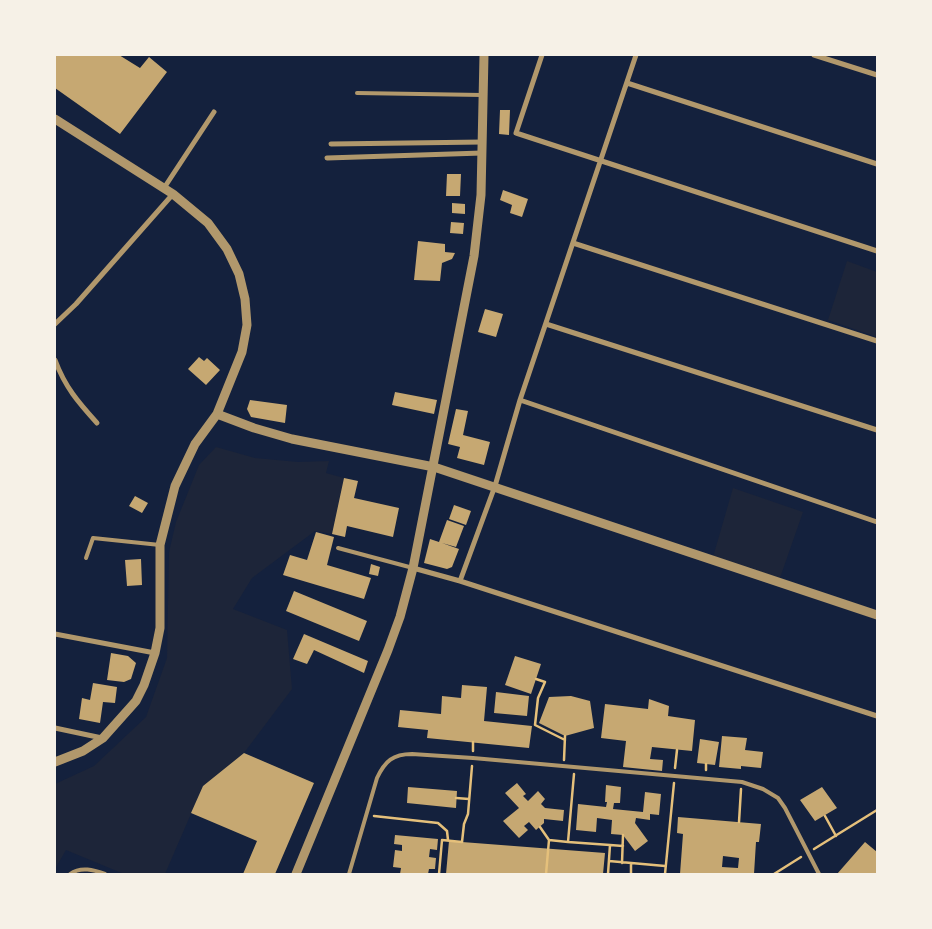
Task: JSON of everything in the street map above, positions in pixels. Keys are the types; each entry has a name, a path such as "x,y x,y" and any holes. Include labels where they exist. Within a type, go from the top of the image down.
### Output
{"street":[{"path":"296,874 388,650 400,616 413,568 474,256 481,195 478,142 484,95 484,55"},
{"path":"542,55 516,133 877,251"},
{"path":"460,580 495,486 520,400 636,55"},
{"path":"814,55 877,75"},
{"path":"627,83 877,164"},
{"path":"164,188 214,112"},
{"path":"55,119 173,194 200,215 216,231 234,261 239,274 245,299 247,325 245,338 232,378 217,414 195,444 175,486 160,545 160,628 156,652 144,684 136,701 103,738 84,752 55,762"},
{"path":"331,144 478,142"},
{"path":"328,158 478,153"},
{"path":"55,324 76,304 173,194"},
{"path":"573,243 877,341"},
{"path":"546,324 877,430"},
{"path":"55,360 63,380 78,402 97,424"},
{"path":"520,400 877,522"},
{"path":"217,414 254,428 292,439 434,466 877,615"},
{"path":"413,568 460,580 877,716"},
{"path":"55,634 156,652"},
{"path":"55,728 103,738"}],"lane":[{"path":"356,93 484,95"},
{"path":"86,558 94,538 160,545"},
{"path":"338,548 413,568"},
{"path":"349,874 377,778 391,758 404,754 473,758 742,782 763,789 778,798 819,874"},
{"path":"70,874 75,870 92,870 105,874"}],"path":[{"path":"536,679 545,682 538,698 535,726 565,738 564,766"},
{"path":"665,874 677,750"},
{"path":"439,874 442,840 462,842 464,824 468,814 473,758"},
{"path":"568,842 575,767"},
{"path":"739,822 742,782"},
{"path":"456,798 469,799"},
{"path":"774,874 877,810"},
{"path":"367,815 438,823 448,831 448,841"},
{"path":"825,816 836,836"},
{"path":"540,827 549,840 546,874"},
{"path":"622,863 623,835"},
{"path":"549,840 622,846"},
{"path":"608,874 610,846"},
{"path":"608,862 665,866"},
{"path":"436,863 440,864"},
{"path":"631,863 631,874"}],"shaded area":[{"path":"847,261 877,272 877,337 828,320"},
{"path":"216,447 255,458 298,462 329,461 326,473 344,478 332,534 315,531 252,578 233,609 287,630 292,689 244,753 203,786 165,874 124,874 66,850 55,869 55,784 94,766 146,717 167,658 169,552 176,522 199,465"},
{"path":"733,488 803,512 780,578 713,557"}],"building":[{"path":"55,55 119,55 140,68 149,57 167,72 120,134 55,88"},
{"path":"500,110 510,110 509,135 499,134"},
{"path":"447,174 461,174 460,196 446,196"},
{"path":"503,190 528,199 522,217 510,213 512,205 500,200"},
{"path":"452,203 465,204 465,214 452,213"},
{"path":"451,222 464,223 463,234 450,233"},
{"path":"418,241 445,244 445,252 455,253 452,259 442,263 440,281 414,280"},
{"path":"485,309 503,314 496,337 478,332"},
{"path":"199,357 204,361 207,358 220,370 206,385 188,369"},
{"path":"395,392 437,400 434,414 392,405"},
{"path":"250,400 287,405 285,423 251,417 247,409"},
{"path":"456,409 468,411 463,435 490,442 484,465 457,458 460,447 448,444"},
{"path":"344,478 358,481 354,498 399,508 393,537 347,526 345,537 332,534"},
{"path":"135,496 148,503 142,513 129,506"},
{"path":"454,505 471,511 466,525 449,519"},
{"path":"447,520 464,526 456,547 442,543 459,549 452,567 447,569 424,563 430,539 439,542"},
{"path":"316,532 334,537 327,565 371,578 364,599 283,575 290,555 307,560"},
{"path":"141,559 142,585 127,586 125,560"},
{"path":"371,564 380,567 378,576 369,574"},
{"path":"294,591 367,621 359,641 286,611"},
{"path":"304,634 368,661 364,673 314,650 307,664 293,659"},
{"path":"111,653 128,656 136,663 131,679 124,682 107,680"},
{"path":"515,656 541,664 531,694 505,685"},
{"path":"93,683 117,687 115,703 103,702 100,723 79,719 82,698 90,700"},
{"path":"462,685 487,687 484,721 532,726 529,748 427,738 428,730 398,727 400,710 441,714 442,696 461,698"},
{"path":"496,692 529,696 527,716 494,713"},
{"path":"571,696 590,701 594,728 565,736 539,723 549,697"},
{"path":"649,699 669,706 668,716 695,720 692,751 652,747 650,759 663,760 662,771 623,767 626,741 601,738 605,704 648,709"},
{"path":"722,736 747,738 745,750 763,752 761,768 741,766 741,769 719,767"},
{"path":"700,739 719,742 715,765 697,763"},
{"path":"244,753 314,783 275,874 243,874 257,841 191,813 203,786"},
{"path":"517,783 526,794 523,796 528,801 538,791 545,799 541,804 545,808 564,810 563,821 544,819 544,823 536,830 529,822 524,826 528,830 519,838 503,821 519,808 505,793"},
{"path":"606,785 621,787 620,803 614,803 613,809 643,812 645,792 661,794 659,815 650,814 650,820 636,818 635,823 648,841 635,851 623,835 611,834 612,820 597,818 596,832 576,830 578,804 606,807"},
{"path":"408,787 457,791 456,808 407,803"},
{"path":"822,787 837,808 815,821 800,800"},
{"path":"678,817 761,824 759,842 756,842 754,874 680,874 683,834 677,833","holes":["723,856 739,858 738,868 722,867"]},
{"path":"395,835 438,839 437,850 430,849 429,857 436,858 435,869 429,869 428,874 400,874 401,868 393,867 395,850 402,851 402,845 394,844"},
{"path":"449,841 605,853 603,874 446,874"},
{"path":"865,842 877,852 877,874 837,874"}]}
